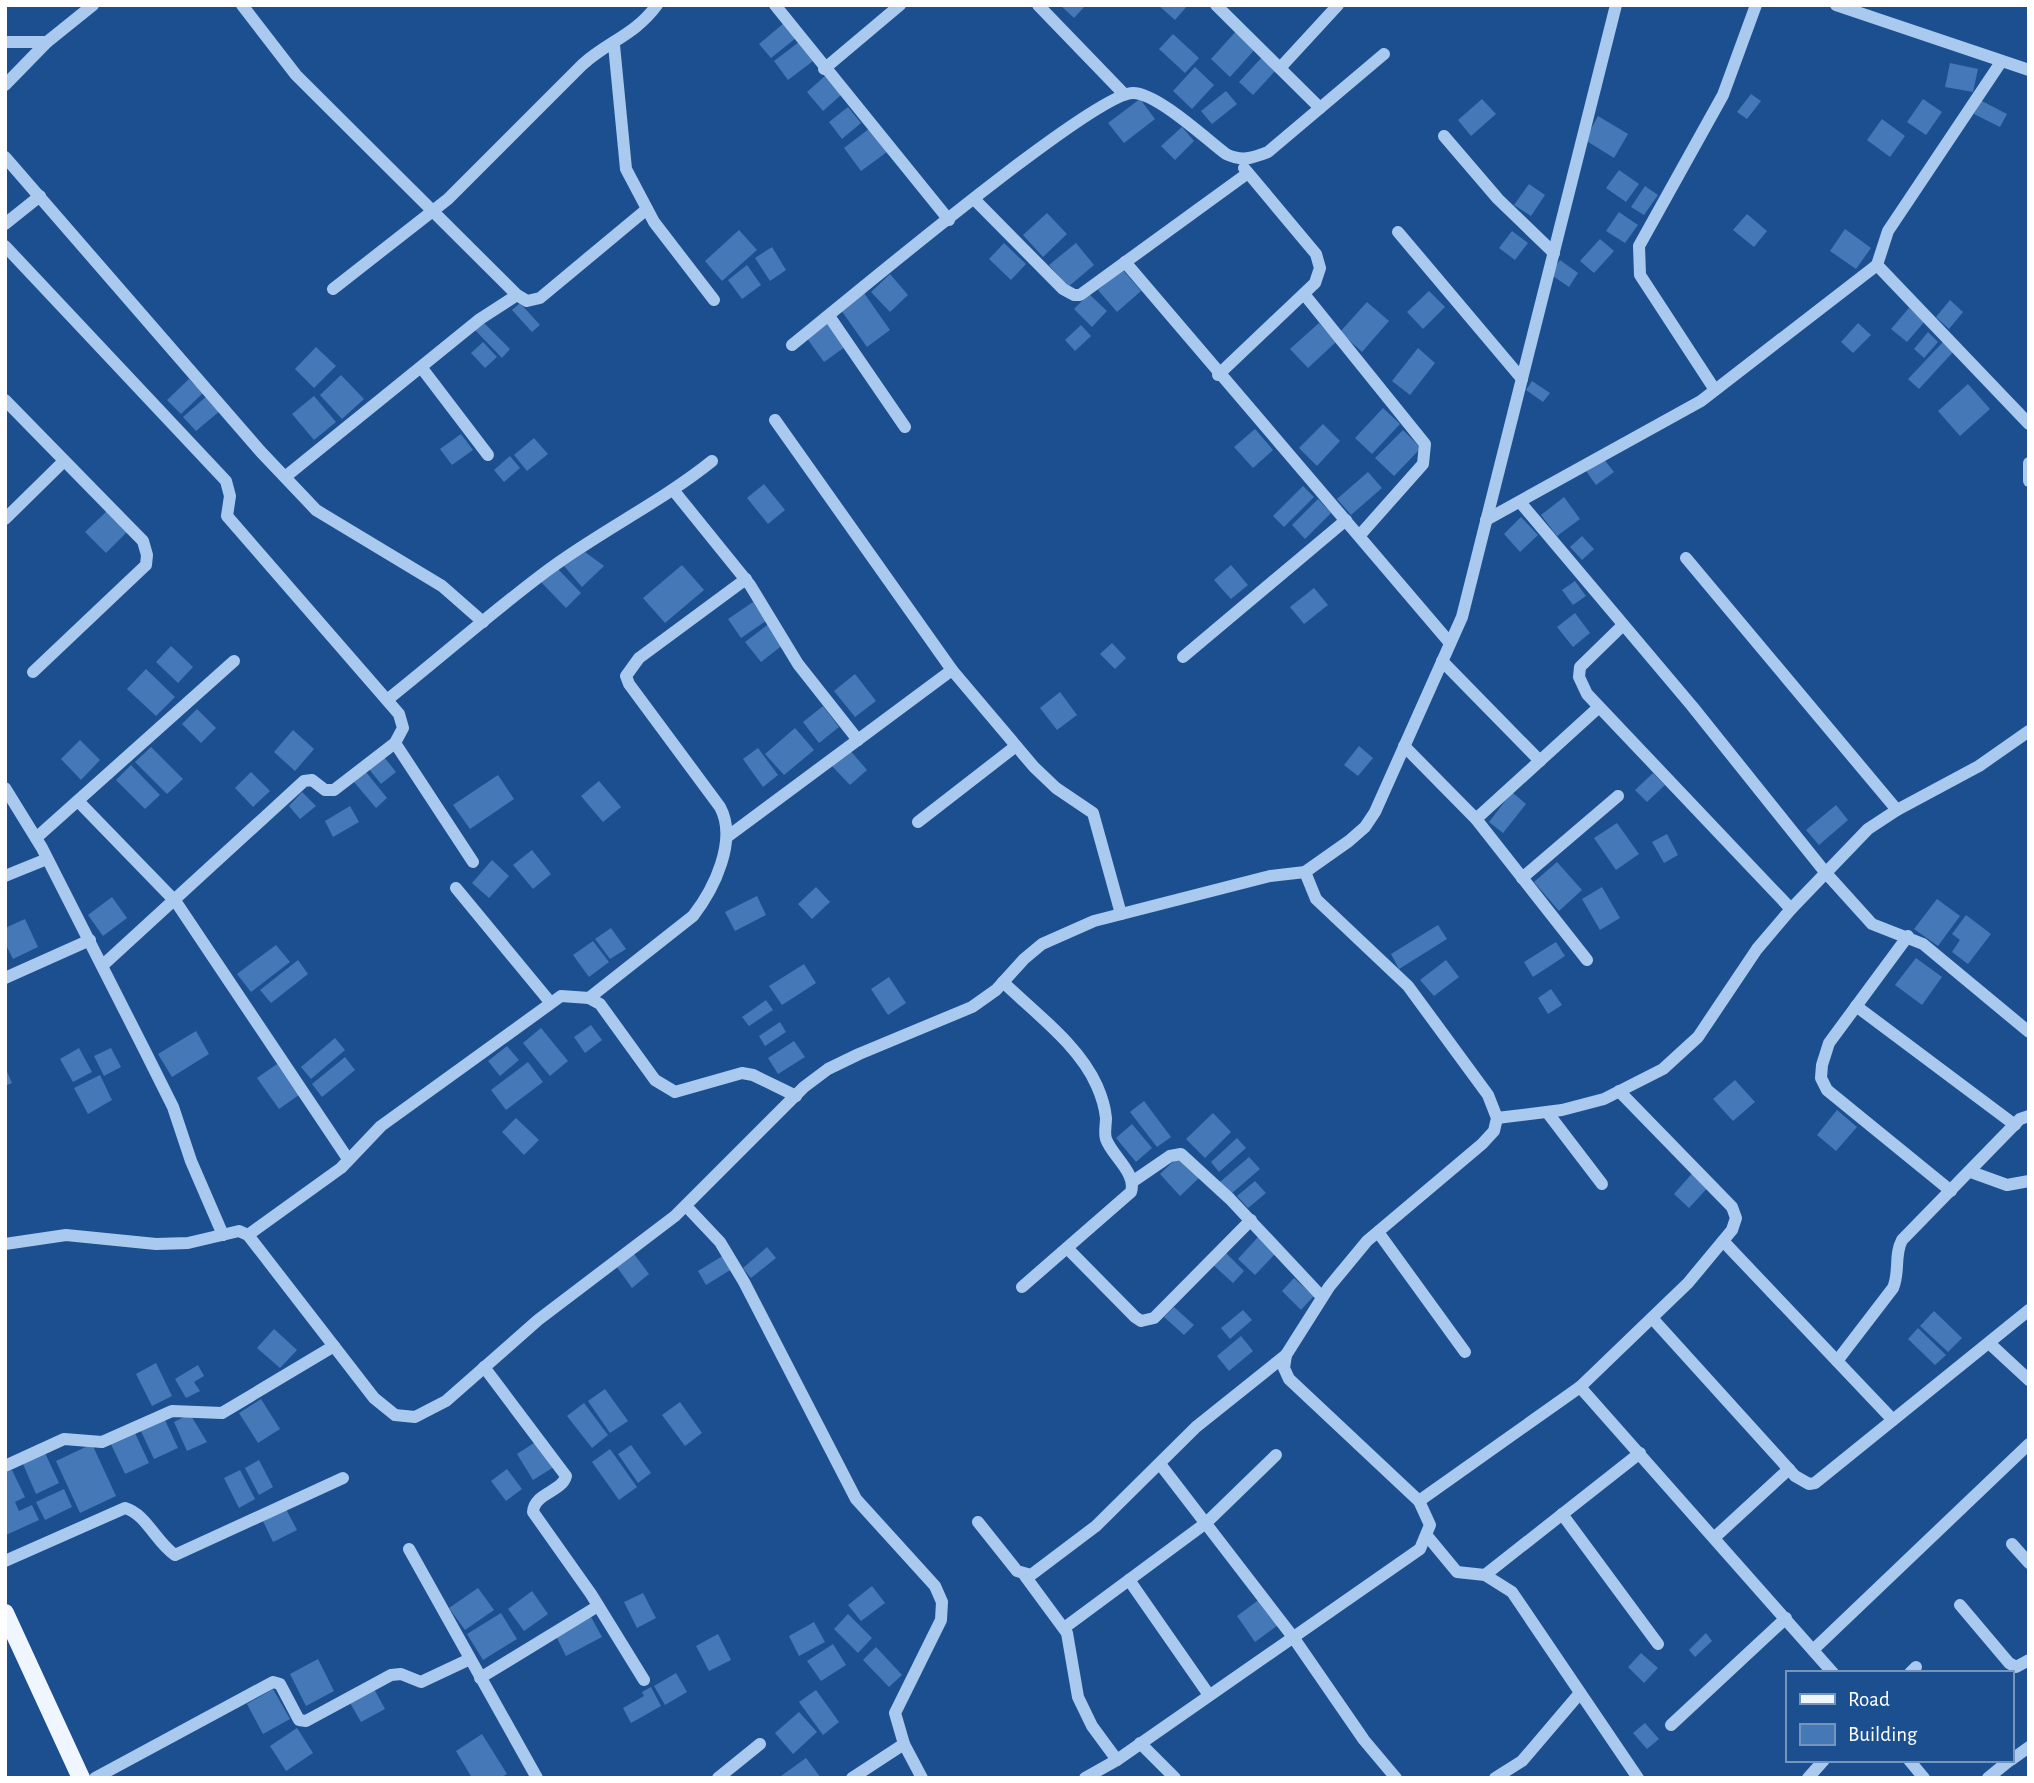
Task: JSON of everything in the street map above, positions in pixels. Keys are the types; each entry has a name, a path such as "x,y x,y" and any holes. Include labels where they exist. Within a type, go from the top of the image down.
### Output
{"main road":[{"path":"5,1613 81,1778"}],"street":[{"path":"5,85 47,42 93,5"},
{"path":"242,5 296,75 517,295 527,301 540,298 647,209"},
{"path":"333,289 433,211 598,50 614,45 639,26 657,5"},
{"path":"775,5 824,69 949,220"},
{"path":"824,69 900,5"},
{"path":"1038,5 1123,93"},
{"path":"1216,5 1320,108"},
{"path":"1280,68 1338,5"},
{"path":"5,1244 66,1235 156,1244 188,1243 239,1231 248,1235 374,1398 395,1415 415,1417 446,1401 538,1320 686,1206 796,1096 828,1069 972,1007 1003,982 1042,944 1094,922 1121,914 1270,876 1305,872 1365,827 1375,812 1462,617 1616,5"},
{"path":"1714,390 1640,275 1637,258 1639,246 1723,95 1756,5"},
{"path":"1836,5 2029,70"},
{"path":"5,42 47,42"},
{"path":"614,45 626,169 647,209 714,300"},
{"path":"1237,159 1268,152 1384,54"},
{"path":"1486,520 1701,401 1877,264 1888,231 2001,62"},
{"path":"792,345 1053,138 1123,93 1137,92 1155,100 1237,159 1316,254 1320,268 1315,283 1218,375"},
{"path":"1444,136 1498,199 1554,253"},
{"path":"5,157 316,510 442,586 483,622"},
{"path":"975,200 1063,289 1080,295 1248,173"},
{"path":"5,225 40,196"},
{"path":"1398,232 1522,379"},
{"path":"5,246 226,481 230,496 227,516 399,714 403,728 395,743 334,790 325,790 312,779 304,781 176,902 103,965"},
{"path":"1125,262 1218,375 1360,535 1450,643"},
{"path":"1877,264 2029,424"},
{"path":"1304,294 1425,444 1423,464 1360,535"},
{"path":"285,477 480,319 517,295"},
{"path":"829,316 905,427"},
{"path":"421,367 488,455"},
{"path":"5,400 143,541 147,555 146,565 33,671"},
{"path":"775,420 952,670 1016,746 1056,788 1093,813 1098,822 1121,914"},
{"path":"5,519 64,461"},
{"path":"387,700 548,570 601,534 674,491 712,461"},
{"path":"2029,463 2029,481"},
{"path":"674,491 694,519 746,579 798,664 858,740"},
{"path":"1520,502 1825,872 1872,924 1908,936 1943,960 2029,1031"},
{"path":"1183,657 1346,520"},
{"path":"1686,558 1897,810"},
{"path":"589,998 693,916 704,902 727,837 726,818 720,807 626,676 639,658 746,579"},
{"path":"1623,625 1580,667 1579,677 1583,686 1791,909"},
{"path":"36,838 234,661"},
{"path":"1442,662 1540,761"},
{"path":"727,837 952,670"},
{"path":"1476,820 1600,707"},
{"path":"1497,1118 1547,1112 1604,1100 1663,1069 1698,1037 1758,949 1791,909 1868,830 1897,810 1979,766 2029,731"},
{"path":"395,743 473,862"},
{"path":"918,822 1016,746"},
{"path":"1404,746 1476,820 1587,960"},
{"path":"5,788 36,838 90,940 173,1107 191,1161 223,1235"},
{"path":"1522,878 1618,796"},
{"path":"78,801 176,902 348,1159"},
{"path":"5,876 47,859"},
{"path":"1025,1576 1031,1575 1096,1526 1196,1427 1286,1355 1343,1269 1378,1232 1494,1131 1497,1118 1488,1095 1421,1002 1316,899 1305,872"},
{"path":"456,888 550,1002"},
{"path":"1908,936 1824,1053 1822,1078 1827,1090 1951,1191"},
{"path":"5,978 90,940"},
{"path":"1003,982 1077,1054 1089,1071 1098,1089 1106,1117 1105,1138 1132,1182 1130,1192 1022,1287"},
{"path":"248,1235 328,1178 381,1126 550,1002 574,995 600,1004 655,1080 676,1092 742,1073 753,1075 796,1096"},
{"path":"1857,1006 2014,1125"},
{"path":"1419,1501 1580,1387 1688,1283 1732,1230 1735,1218 1732,1206 1619,1091"},
{"path":"1547,1112 1602,1184"},
{"path":"1837,1361 1893,1288 1898,1278 1897,1249 1902,1240 2014,1125 2029,1116"},
{"path":"1132,1182 1170,1156 1181,1154 1251,1220 1322,1297"},
{"path":"1970,1172 2007,1185 2029,1181"},
{"path":"686,1206 720,1242 744,1282 856,1499 935,1586 943,1602 941,1620 895,1713 904,1744 922,1778"},
{"path":"1067,1248 1135,1317 1146,1321 1154,1318 1251,1220"},
{"path":"1378,1232 1465,1352"},
{"path":"1723,1241 1893,1420"},
{"path":"1652,1318 1789,1469 1804,1482 1815,1483 2029,1310"},
{"path":"1989,1343 2029,1380"},
{"path":"5,1466 64,1439 102,1443 172,1411 222,1413 334,1346"},
{"path":"1085,1778 1117,1760 1420,1549 1428,1537 1430,1525 1419,1501 1289,1379 1284,1368 1286,1355"},
{"path":"484,1367 566,1476 564,1482 536,1502 533,1512 598,1606 644,1680"},
{"path":"1580,1387 1716,1537 1831,1671"},
{"path":"1813,1650 2029,1444"},
{"path":"1485,1574 1640,1453"},
{"path":"1064,1628 1206,1523 1276,1455"},
{"path":"1160,1464 1293,1637 1364,1740 1396,1778"},
{"path":"1716,1537 1789,1469"},
{"path":"5,1561 125,1507 135,1511 157,1540 175,1555 343,1478"},
{"path":"1562,1514 1658,1644"},
{"path":"978,1522 1017,1572 1025,1576 1064,1628 1070,1641 1073,1682 1078,1697 1092,1726 1117,1760"},
{"path":"1428,1537 1457,1572 1485,1574 1512,1592 1637,1778"},
{"path":"2012,1544 2029,1563"},
{"path":"409,1549 537,1778"},
{"path":"1129,1580 1209,1695"},
{"path":"1960,1605 2009,1663 2016,1667 2029,1660"},
{"path":"480,1678 598,1606"},
{"path":"1671,1724 1786,1618"},
{"path":"95,1778 273,1682 280,1684 299,1720 306,1721 391,1675 401,1674 421,1682 470,1659"},
{"path":"1495,1778 1522,1761 1580,1693"},
{"path":"1140,1743 1175,1778"},
{"path":"718,1778 760,1744"},
{"path":"852,1778 904,1744"},
{"path":"2013,1759 2029,1747"},
{"path":"1808,1778 1822,1762"},
{"path":"1911,1762 1924,1778"},
{"path":"1988,1778 2008,1762"}],"building":[{"path":"1060,5 1086,5 1074,18"},
{"path":"1158,5 1188,5 1175,20"},
{"path":"784,23 796,38 771,58 759,44"},
{"path":"1238,29 1257,47 1230,77 1211,59"},
{"path":"1173,34 1199,58 1185,73 1159,49"},
{"path":"799,42 813,61 788,80 774,61"},
{"path":"1263,56 1277,69 1253,95 1239,82"},
{"path":"1950,63 1978,69 1973,92 1945,87"},
{"path":"1195,67 1214,85 1192,109 1173,91"},
{"path":"825,76 841,95 823,111 807,92"},
{"path":"1226,91 1237,104 1212,124 1201,111"},
{"path":"1751,94 1761,101 1747,119 1737,112"},
{"path":"1140,99 1155,119 1124,143 1108,123"},
{"path":"1482,99 1496,114 1471,136 1458,120"},
{"path":"1923,99 1942,112 1926,135 1907,122"},
{"path":"1980,100 2007,114 2000,127 1974,114"},
{"path":"848,107 861,123 842,139 829,122"},
{"path":"1598,116 1628,134 1614,158 1585,140"},
{"path":"1882,119 1905,136 1890,157 1867,140"},
{"path":"1182,127 1194,141 1175,160 1161,146"},
{"path":"870,128 887,152 861,171 844,148"},
{"path":"1619,170 1639,184 1626,202 1606,188"},
{"path":"1529,184 1545,195 1531,216 1514,205"},
{"path":"1645,186 1658,195 1644,215 1631,207"},
{"path":"1619,212 1638,225 1625,243 1606,231"},
{"path":"1047,213 1067,234 1043,257 1023,235"},
{"path":"1747,214 1767,231 1754,247 1733,230"},
{"path":"1845,229 1871,248 1856,269 1830,251"},
{"path":"739,230 757,250 722,281 705,261"},
{"path":"1512,231 1528,243 1515,260 1499,248"},
{"path":"1600,239 1614,251 1594,273 1580,261"},
{"path":"1004,243 1026,264 1011,280 989,259"},
{"path":"1076,243 1094,265 1068,287 1049,265"},
{"path":"772,247 786,270 770,281 755,258"},
{"path":"1560,260 1578,273 1569,287 1550,274"},
{"path":"747,265 761,285 742,299 728,280"},
{"path":"1122,269 1141,291 1117,312 1098,290"},
{"path":"890,274 908,295 890,312 871,292"},
{"path":"1429,291 1445,307 1423,329 1407,312"},
{"path":"864,293 890,330 867,347 841,310"},
{"path":"1089,294 1107,311 1092,327 1074,309"},
{"path":"1950,300 1963,312 1949,329 1936,317"},
{"path":"1367,302 1389,321 1362,352 1340,332"},
{"path":"520,303 540,325 532,332 512,310"},
{"path":"1909,308 1925,321 1907,342 1891,329"},
{"path":"482,321 510,349 502,358 474,329"},
{"path":"826,322 845,347 824,362 806,337"},
{"path":"1319,323 1336,342 1308,368 1290,349"},
{"path":"1858,323 1871,335 1853,353 1841,342"},
{"path":"1081,325 1091,336 1075,351 1065,340"},
{"path":"1928,332 1938,342 1924,358 1914,349"},
{"path":"1944,341 1954,351 1919,389 1908,379"},
{"path":"483,342 497,357 485,368 471,353"},
{"path":"316,347 336,366 314,388 295,369"},
{"path":"1418,348 1435,363 1410,395 1392,381"},
{"path":"341,375 364,399 342,419 320,395"},
{"path":"189,379 203,393 181,414 167,400"},
{"path":"1532,381 1550,393 1543,402 1526,390"},
{"path":"1968,384 1990,409 1960,436 1938,411"},
{"path":"208,395 221,410 196,431 183,417"},
{"path":"314,396 336,422 314,440 292,414"},
{"path":"1383,408 1400,424 1372,454 1355,438"},
{"path":"1323,424 1340,441 1317,466 1299,448"},
{"path":"1255,429 1273,450 1253,468 1234,447"},
{"path":"1403,430 1421,448 1394,476 1375,458"},
{"path":"461,434 473,450 452,465 440,449"},
{"path":"534,438 548,454 527,471 514,455"},
{"path":"510,456 520,468 504,482 494,470"},
{"path":"1603,458 1614,472 1596,485 1586,471"},
{"path":"1368,472 1382,488 1351,515 1337,499"},
{"path":"764,484 785,510 768,524 747,498"},
{"path":"1303,486 1314,497 1284,527 1273,516"},
{"path":"1564,497 1580,519 1557,536 1541,515"},
{"path":"1318,499 1331,513 1305,539 1292,525"},
{"path":"108,510 128,531 106,553 85,532"},
{"path":"1521,517 1538,535 1520,552 1504,534"},
{"path":"1582,536 1594,549 1582,560 1570,547"},
{"path":"585,552 604,566 582,587 564,566"},
{"path":"682,565 704,590 665,623 643,598"},
{"path":"1231,565 1248,585 1231,599 1214,580"},
{"path":"556,567 581,593 566,608 541,582"},
{"path":"1575,581 1586,596 1573,605 1562,590"},
{"path":"1314,588 1328,605 1304,624 1290,607"},
{"path":"753,602 766,621 741,638 728,619"},
{"path":"1575,613 1590,633 1573,647 1557,627"},
{"path":"770,623 784,644 761,662 745,642"},
{"path":"1112,643 1126,658 1115,669 1100,654"},
{"path":"171,646 193,667 178,683 156,662"},
{"path":"146,669 175,697 156,716 127,689"},
{"path":"855,674 876,701 855,717 834,691"},
{"path":"1060,692 1077,715 1057,730 1040,708"},
{"path":"823,706 839,727 819,743 803,722"},
{"path":"197,709 216,728 201,743 182,724"},
{"path":"795,728 814,750 784,775 765,754"},
{"path":"293,730 314,749 295,771 274,752"},
{"path":"80,740 100,760 81,780 61,759"},
{"path":"1359,746 1373,758 1358,776 1344,765"},
{"path":"151,747 183,779 167,794 135,762"},
{"path":"758,748 778,775 763,787 743,759"},
{"path":"848,748 867,770 850,785 831,765"},
{"path":"384,757 396,772 381,784 369,769"},
{"path":"131,765 160,795 145,809 116,780"},
{"path":"251,772 270,791 253,807 235,788"},
{"path":"366,772 387,798 376,808 354,782"},
{"path":"1653,773 1665,785 1647,802 1635,790"},
{"path":"498,775 514,799 470,829 453,805"},
{"path":"599,781 621,807 603,822 581,796"},
{"path":"302,792 316,806 300,819 289,806"},
{"path":"1512,792 1526,804 1503,833 1489,822"},
{"path":"1836,805 1848,820 1819,845 1806,830"},
{"path":"350,806 359,822 333,837 325,821"},
{"path":"1617,823 1639,854 1616,870 1594,838"},
{"path":"1667,834 1678,855 1664,863 1652,842"},
{"path":"532,850 551,874 533,889 513,865"},
{"path":"492,860 509,876 489,898 472,883"},
{"path":"1557,862 1582,890 1559,911 1534,882"},
{"path":"816,887 830,902 812,919 798,904"},
{"path":"1602,887 1620,918 1600,930 1582,899"},
{"path":"757,896 766,915 735,931 725,912"},
{"path":"112,897 127,918 103,936 88,915"},
{"path":"1937,899 1960,916 1938,946 1914,929"},
{"path":"1966,915 1991,934 1968,964 1952,952 1960,940 1952,934"},
{"path":"25,919 38,947 13,959 5,943 5,928"},
{"path":"1438,925 1447,939 1399,969 1391,954"},
{"path":"611,928 626,949 610,959 595,939"},
{"path":"593,941 609,962 589,977 573,955"},
{"path":"1556,942 1565,956 1533,977 1524,962"},
{"path":"276,945 290,962 251,992 237,974"},
{"path":"1916,958 1942,977 1922,1005 1895,985"},
{"path":"298,960 308,974 271,1003 260,990"},
{"path":"1446,960 1459,977 1434,996 1420,980"},
{"path":"804,964 816,983 782,1005 769,986"},
{"path":"889,977 906,1003 888,1015 871,989"},
{"path":"1551,989 1562,1005 1548,1014 1538,998"},
{"path":"766,1000 773,1010 749,1026 742,1017"},
{"path":"780,1022 786,1032 765,1046 759,1036"},
{"path":"591,1025 602,1040 585,1053 574,1037"},
{"path":"541,1028 568,1061 550,1076 523,1043"},
{"path":"196,1031 209,1054 172,1077 158,1054"},
{"path":"335,1038 345,1050 311,1079 301,1067"},
{"path":"794,1041 805,1057 778,1074 768,1058"},
{"path":"507,1046 519,1060 500,1076 488,1061"},
{"path":"79,1048 92,1072 73,1082 60,1059"},
{"path":"111,1048 121,1067 104,1076 94,1056"},
{"path":"345,1057 355,1070 322,1097 312,1084"},
{"path":"528,1062 543,1082 506,1110 491,1090"},
{"path":"277,1064 299,1095 279,1109 257,1078"},
{"path":"5,1067 12,1083 5,1086"},
{"path":"100,1075 112,1100 88,1114 74,1088"},
{"path":"1735,1080 1755,1102 1733,1121 1713,1099"},
{"path":"1144,1101 1171,1137 1157,1147 1130,1112"},
{"path":"1837,1110 1857,1127 1836,1151 1817,1135"},
{"path":"1213,1113 1231,1132 1205,1158 1186,1139"},
{"path":"516,1118 539,1140 524,1155 502,1132"},
{"path":"1132,1124 1152,1148 1136,1162 1116,1138"},
{"path":"1237,1138 1246,1148 1219,1172 1211,1162"},
{"path":"1179,1156 1199,1178 1180,1196 1160,1174"},
{"path":"1249,1157 1260,1169 1231,1194 1220,1182"},
{"path":"1695,1170 1711,1184 1689,1208 1674,1194"},
{"path":"1255,1181 1266,1193 1248,1208 1237,1196"},
{"path":"1258,1237 1275,1254 1255,1275 1238,1259"},
{"path":"767,1247 776,1258 751,1278 743,1268"},
{"path":"1222,1249 1244,1271 1233,1283 1210,1262"},
{"path":"631,1250 649,1274 632,1288 614,1263"},
{"path":"724,1255 732,1269 706,1285 698,1271"},
{"path":"1294,1278 1314,1296 1301,1310 1282,1291"},
{"path":"1174,1307 1194,1325 1184,1335 1164,1317"},
{"path":"1243,1310 1252,1320 1230,1339 1221,1328"},
{"path":"1934,1311 1962,1338 1948,1352 1920,1326"},
{"path":"1918,1328 1946,1355 1935,1365 1908,1339"},
{"path":"274,1329 297,1350 280,1368 257,1348"},
{"path":"1241,1336 1253,1351 1229,1371 1217,1356"},
{"path":"156,1363 172,1396 152,1406 136,1374"},
{"path":"198,1365 204,1376 194,1382 200,1391 186,1398 175,1379"},
{"path":"605,1389 628,1421 610,1433 588,1401"},
{"path":"261,1399 280,1429 258,1443 239,1413"},
{"path":"680,1402 702,1433 685,1446 662,1415"},
{"path":"584,1403 608,1435 592,1448 567,1416"},
{"path":"190,1414 207,1442 187,1451 174,1422"},
{"path":"164,1418 178,1448 154,1459 140,1429"},
{"path":"134,1431 149,1463 125,1474 110,1442"},
{"path":"537,1441 554,1467 533,1480 517,1454"},
{"path":"92,1444 116,1496 80,1513 56,1461"},
{"path":"631,1445 651,1473 638,1483 618,1454"},
{"path":"610,1449 637,1487 619,1500 592,1462"},
{"path":"45,1453 59,1483 36,1494 23,1464"},
{"path":"259,1460 273,1487 259,1495 245,1468"},
{"path":"507,1469 522,1489 506,1501 491,1481"},
{"path":"12,1470 25,1497 15,1502 19,1511 32,1505 39,1520 6,1535 5,1473"},
{"path":"240,1470 255,1499 239,1508 224,1478"},
{"path":"64,1489 72,1507 45,1520 36,1502"},
{"path":"286,1509 297,1530 273,1542 263,1521"},
{"path":"872,1586 885,1603 861,1621 848,1605"},
{"path":"478,1588 494,1610 465,1630 449,1608"},
{"path":"532,1591 548,1614 524,1631 508,1609"},
{"path":"643,1593 656,1618 637,1628 624,1602"},
{"path":"1260,1599 1278,1625 1255,1642 1237,1616"},
{"path":"501,1613 517,1639 483,1660 467,1634"},
{"path":"848,1614 872,1638 858,1653 834,1629"},
{"path":"591,1617 602,1637 566,1656 556,1636"},
{"path":"814,1622 825,1642 799,1656 789,1636"},
{"path":"1706,1633 1712,1641 1695,1657 1689,1650"},
{"path":"718,1634 731,1660 709,1671 696,1646"},
{"path":"833,1644 846,1665 821,1681 807,1661"},
{"path":"876,1647 902,1675 889,1687 863,1660"},
{"path":"1641,1653 1658,1668 1644,1683 1628,1667"},
{"path":"318,1659 334,1691 306,1706 290,1674"},
{"path":"676,1673 687,1692 665,1705 654,1686"},
{"path":"373,1687 385,1709 361,1722 349,1701"},
{"path":"651,1687 661,1706 631,1723 623,1708 644,1696 642,1692"},
{"path":"273,1689 290,1719 263,1734 247,1704"},
{"path":"816,1690 839,1722 823,1735 799,1702"},
{"path":"799,1712 817,1732 793,1754 775,1733"},
{"path":"1645,1723 1659,1739 1647,1749 1633,1733"},
{"path":"297,1728 313,1753 286,1771 270,1746"},
{"path":"482,1734 507,1774 500,1778 472,1778 456,1751"},
{"path":"806,1758 821,1778 782,1778 781,1776"}]}
